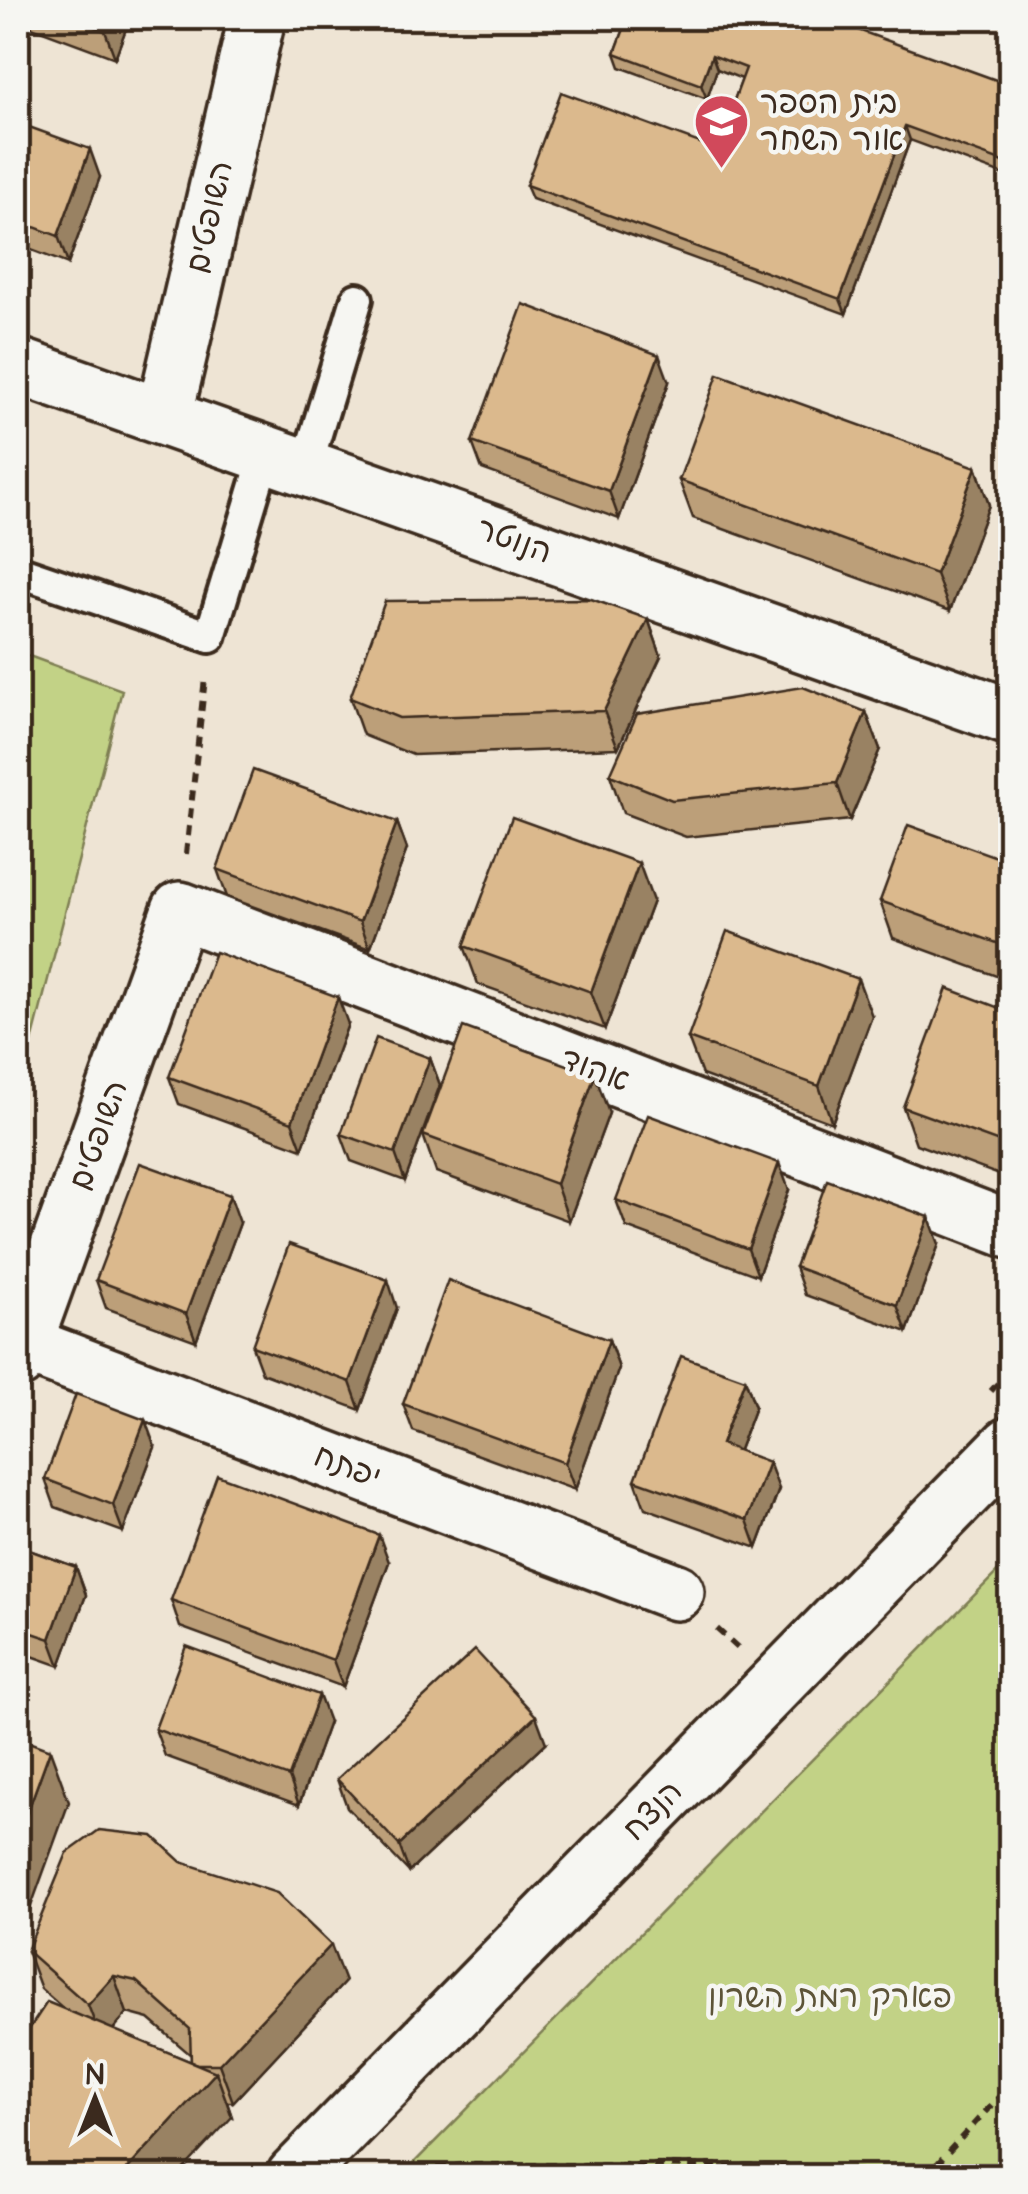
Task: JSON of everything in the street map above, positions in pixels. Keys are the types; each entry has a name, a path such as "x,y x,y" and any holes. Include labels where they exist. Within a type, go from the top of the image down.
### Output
{"street":[{"name":"השופטים","path":"164,417 257,18"},
{"name":"הנוטר","path":"18,366 1010,717"},
{"name":"השופטים","path":"19,1349 180,910"},
{"name":"אהוד","path":"180,910 1010,1230"},
{"name":"יפתח","path":"19,1349 676,1592"},
{"name":"הנצח","path":"295,2176 1010,1444"}],"lane":[{"path":"18,570 210,637 357,299"}],"path":[{"path":"180,910 210,637"},
{"path":"676,1592 776,1683"},
{"path":"384,2176 464,2165 800,2166 926,2176 1010,2084"}],"green space":[{"path":"18,652 122,690 23,1077 18,1075"},
{"name":"פארק רמת השרון","path":"1010,1559 1010,2176 407,2176 406,2171"}],"building":[{"path":"69,18 110,18 105,31"},
{"name":"בית הספר אור השחר","path":"628,18 825,18 1010,85 1010,152 1006,163 905,126 840,299 526,185 561,92 716,149 746,68 712,55 701,85 615,53"},
{"path":"18,123 90,149 58,236 18,221"},
{"path":"523,304 659,355 609,491 472,442"},
{"path":"718,374 976,467 936,574 679,480"},
{"path":"1010,496 1010,540 996,535"},
{"path":"591,599 648,619 604,711 399,718 350,698 385,601"},
{"path":"803,687 866,712 837,783 672,800 610,775 637,714"},
{"path":"253,770 397,822 360,922 217,869"},
{"path":"512,817 639,863 591,992 464,946"},
{"path":"908,825 999,858 1010,826 1010,932 1005,946 880,901"},
{"path":"727,931 858,979 819,1086 688,1038"},
{"path":"215,952 338,997 292,1122 169,1077"},
{"path":"947,988 1010,1012 1010,1146 903,1107"},
{"path":"463,1027 595,1075 556,1184 423,1135"},
{"path":"376,1038 430,1058 395,1153 341,1134"},
{"path":"648,1115 779,1163 748,1249 616,1200"},
{"path":"140,1163 230,1195 186,1314 96,1280"},
{"path":"827,1180 929,1217 897,1305 795,1267"},
{"path":"289,1244 388,1280 350,1382 252,1346"},
{"path":"448,1280 609,1340 565,1463 403,1404"},
{"path":"681,1356 745,1379 721,1444 769,1462 747,1520 635,1480"},
{"path":"76,1394 145,1420 113,1505 45,1479"},
{"path":"217,1475 379,1535 333,1660 171,1600"},
{"path":"18,1546 76,1567 50,1639 18,1628"},
{"path":"186,1646 319,1695 289,1777 155,1729"},
{"path":"475,1650 536,1716 399,1845 337,1779"},
{"path":"18,1738 50,1750 18,1838"},
{"path":"99,1830 153,1836 181,1862 277,1893 331,1945 219,2064 191,2062 190,2029 136,1981 114,1976 88,2005 27,1951 67,1853"},
{"path":"47,2002 216,2072 121,2176 18,2176 18,2046"}],"place":[{"name":"בית הספר אור השחר","path":"721,170"}]}
